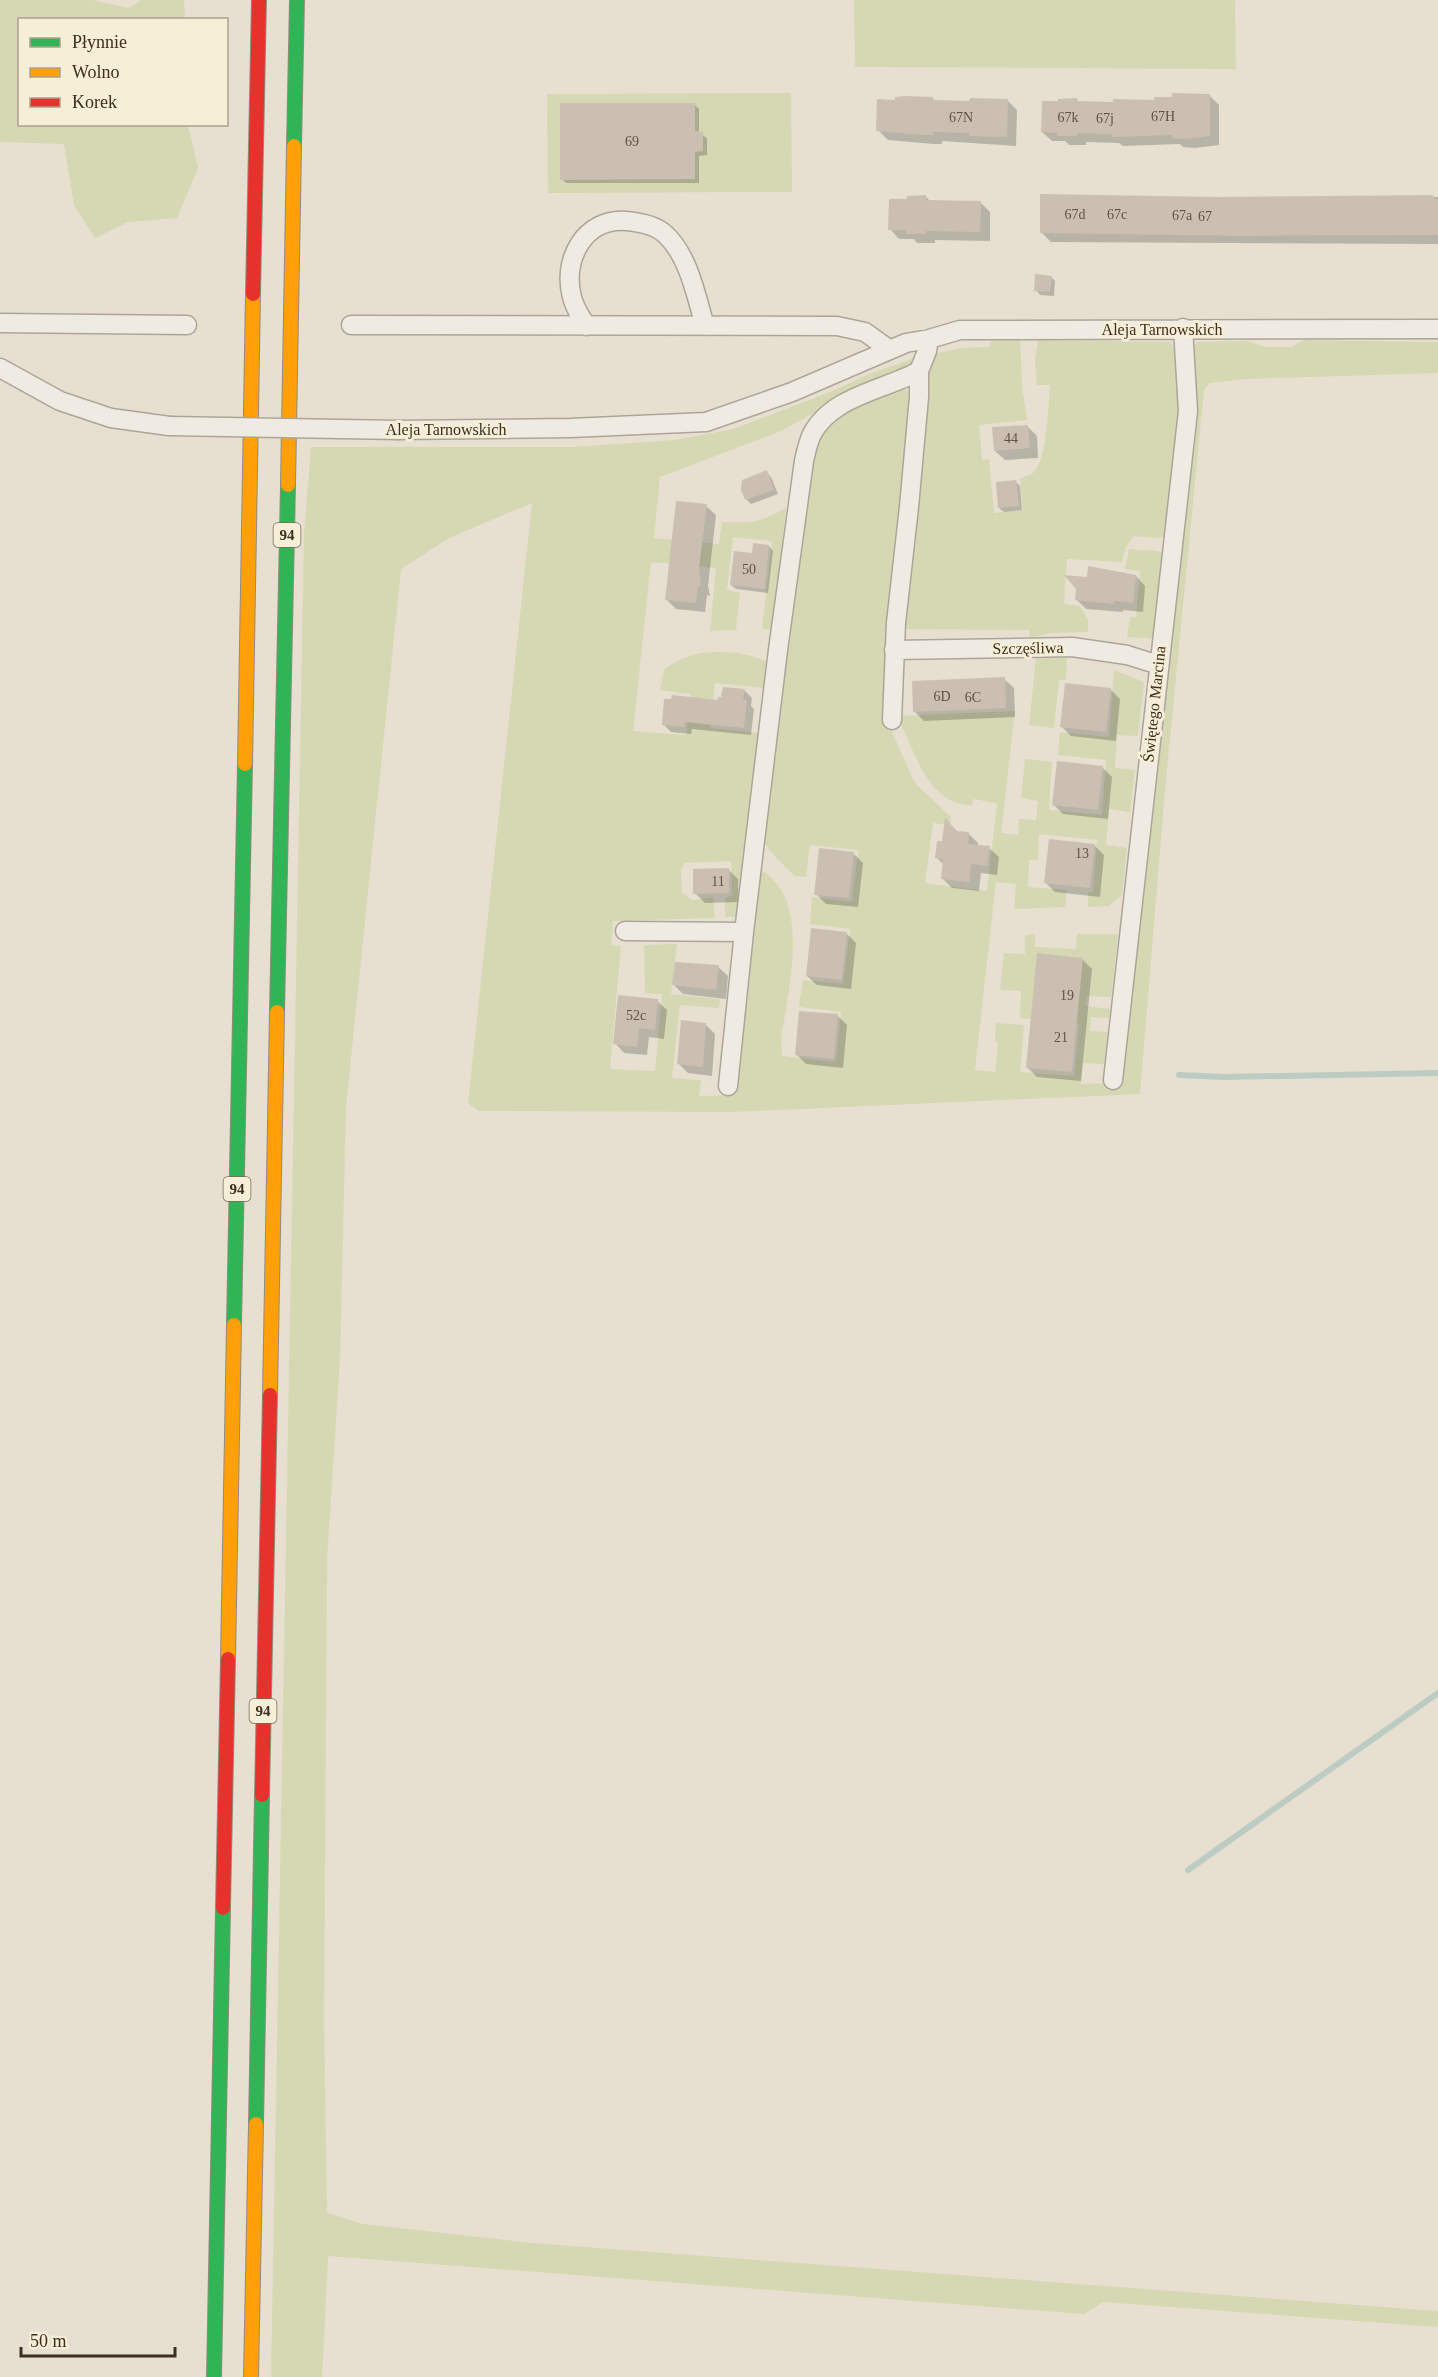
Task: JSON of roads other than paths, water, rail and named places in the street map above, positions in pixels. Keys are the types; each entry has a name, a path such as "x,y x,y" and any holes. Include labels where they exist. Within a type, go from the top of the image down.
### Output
{"main road":[{"name":"94","path":"214,2377 259,0"},
{"name":"94","path":"251,2377 297,0"}],"street":[{"path":"586,326 572,298 571,263 588,231 604,223 618,220 652,227 665,234 687,269 705,326"},
{"path":"0,323 187,325"},
{"path":"351,325 837,326 865,332 890,350"},
{"name":"Świętego Marcina","path":"1113,1080 1188,411 1184,328"},
{"name":"Aleja Tarnowskich","path":"0,368 60,401 111,418 169,426 399,430 570,429 706,422 781,396 906,343 960,330 1438,329"},
{"path":"892,720 894,650 919,396 919,371 929,339"},
{"path":"728,1086 779,639 804,461 812,434 824,418 840,406 919,371"},
{"name":"Szczęśliwa","path":"894,650 1072,647 1127,655 1159,665"},
{"path":"625,931 744,932"}],"waterway":[{"path":"1179,1075 1223,1077 1438,1073"},
{"path":"1188,1870 1438,1693"}]}
